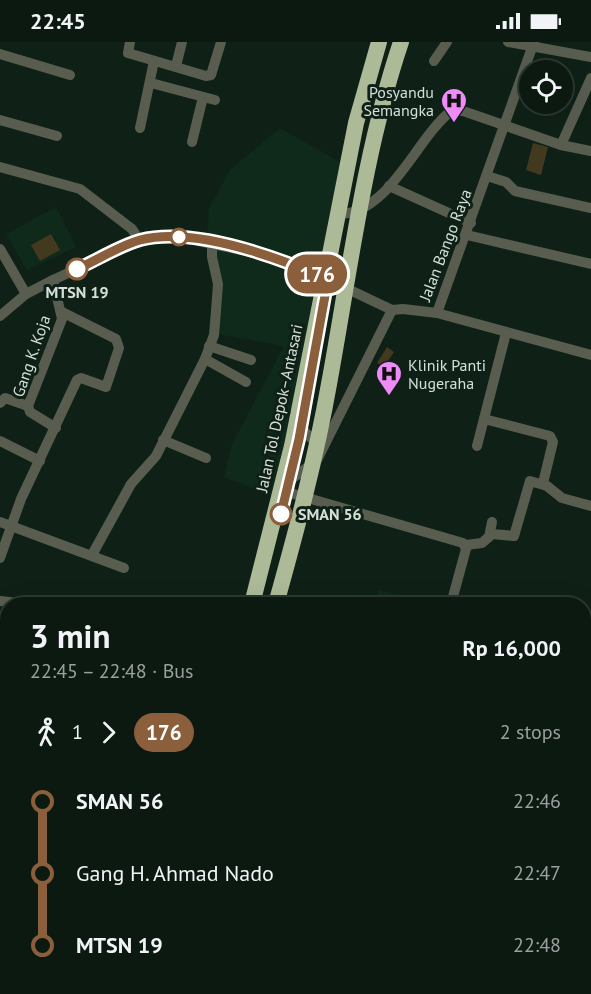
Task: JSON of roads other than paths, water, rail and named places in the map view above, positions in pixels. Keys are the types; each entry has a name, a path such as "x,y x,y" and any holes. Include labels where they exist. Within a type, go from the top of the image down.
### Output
{"highway":[{"name":"Jalan Tol Depok–Antasari","path":"254,597 292,446 356,123 381,42"},
{"path":"278,597 303,507 329,388 367,172 399,42"}],"street":[{"path":"130,42 128,53 211,75 220,42"},
{"path":"176,66 182,42"},
{"path":"271,597 328,279 381,42"},
{"path":"291,490 303,472 354,213 378,106 399,42"},
{"path":"434,61 447,42"},
{"path":"508,42 591,57"},
{"name":"Jalan Bango Raya","path":"392,310 437,313 467,235 533,45"},
{"path":"0,54 70,75"},
{"path":"140,128 154,61"},
{"path":"561,145 591,78"},
{"path":"151,83 214,100"},
{"path":"192,142 203,97"},
{"path":"341,214 354,213 366,208 389,186 451,111 463,111 561,145 591,151"},
{"path":"0,120 57,136"},
{"path":"0,167 80,189 132,229 140,240"},
{"path":"487,176 506,182 515,190 591,208"},
{"path":"389,186 471,223"},
{"path":"0,316 26,294 53,280 140,240 170,235 255,253 328,279 392,310 317,460 303,472 291,490 260,597"},
{"path":"467,235 591,264"},
{"path":"92,555 131,483 156,456 205,359 214,335 218,284 212,257 212,243"},
{"path":"0,249 26,294"},
{"name":"Gang K. Koja","path":"53,280 62,312 28,406 30,412 56,428"},
{"path":"0,558 12,525 78,379 106,387 119,348 116,339 62,312"},
{"path":"437,313 591,355"},
{"path":"477,446 506,333"},
{"path":"209,346 251,360"},
{"path":"205,359 246,382"},
{"path":"0,403 5,398 28,406"},
{"path":"484,419 551,437 553,442 543,483"},
{"path":"301,428 311,438 321,441 329,438"},
{"path":"163,440 206,458"},
{"path":"0,441 40,461"},
{"path":"291,490 466,545 482,543 494,534 514,536 527,483 543,483 562,498 591,506"},
{"path":"0,522 12,525 44,541 92,555 124,568"},
{"path":"489,537 492,522"},
{"path":"453,597 466,545"}],"place":[{"name":"Posyandu Semangka","path":"454,124"},
{"name":"MTSN 19","path":"77,269"},
{"name":"Klinik Panti Nugeraha","path":"389,397"},
{"name":"SMAN 56","path":"281,514"}]}
